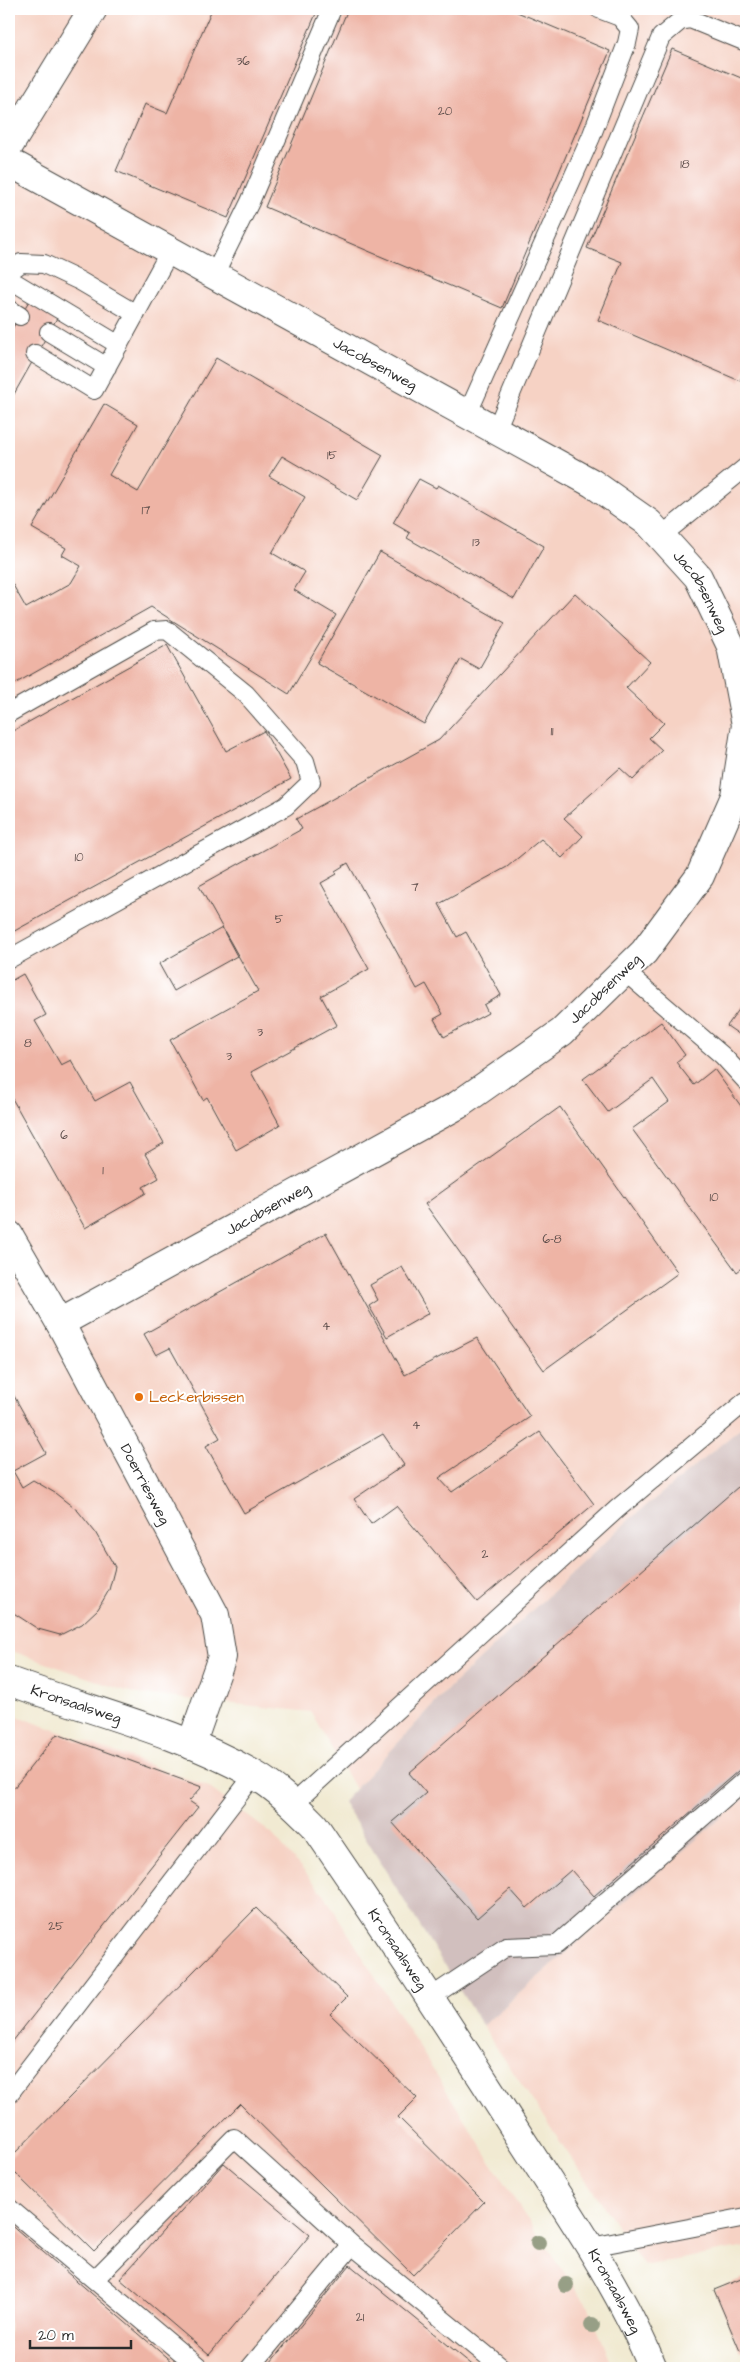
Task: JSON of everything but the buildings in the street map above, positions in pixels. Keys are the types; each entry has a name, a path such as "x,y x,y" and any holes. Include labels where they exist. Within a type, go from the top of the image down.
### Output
{"street":[{"path":"9,146 93,9"},
{"name":"Jacobsenweg","path":"9,162 592,483 649,524 698,576 731,646 746,725 735,796 700,876 644,952 562,1032 458,1105 60,1323"},
{"name":"Doerriesweg","path":"9,1236 60,1323 215,1615 222,1657 191,1745"},
{"name":"Kronsaalsweg","path":"9,1681 191,1745 254,1775 293,1804 314,1826 431,1997 590,2247 639,2334 653,2368"}],"lane":[{"path":"214,275 250,202 332,9"},
{"path":"468,415 591,137 627,43 630,29 620,17 599,9"},
{"path":"496,430 661,37 680,21 690,19 746,42"},
{"path":"35,354 94,390 170,251"},
{"path":"9,272 21,263 44,264 80,281 136,314"},
{"path":"9,279 119,345"},
{"path":"48,332 107,367"},
{"path":"661,536 746,467"},
{"path":"9,713 154,631 167,630 246,694 305,761 311,782 286,806 9,959"},
{"path":"624,971 723,1056 746,1081"},
{"path":"293,1804 617,1509 746,1401"},
{"path":"9,2094 254,1775"},
{"path":"431,1997 506,1947 556,1945 746,1778"},
{"path":"95,2279 234,2138 352,2245 502,2368"},
{"path":"9,2208 199,2368"},
{"path":"590,2247 746,2217"},
{"path":"250,2368 352,2245"}],"shaded area":[{"path":"9,9 746,9 746,1424 629,1520 450,1687 355,1789 311,1712 139,1694 9,1650"},
{"path":"746,1424 746,1796 482,2026 343,1802 450,1687 629,1520"},
{"path":"9,1713 207,1786 272,1834 323,1893 523,2213 587,2305 614,2368 9,2368"},
{"path":"746,1796 746,2247 644,2266 482,2026"}],"place":[{"name":"Leckerbissen","path":"139,1397"}]}
